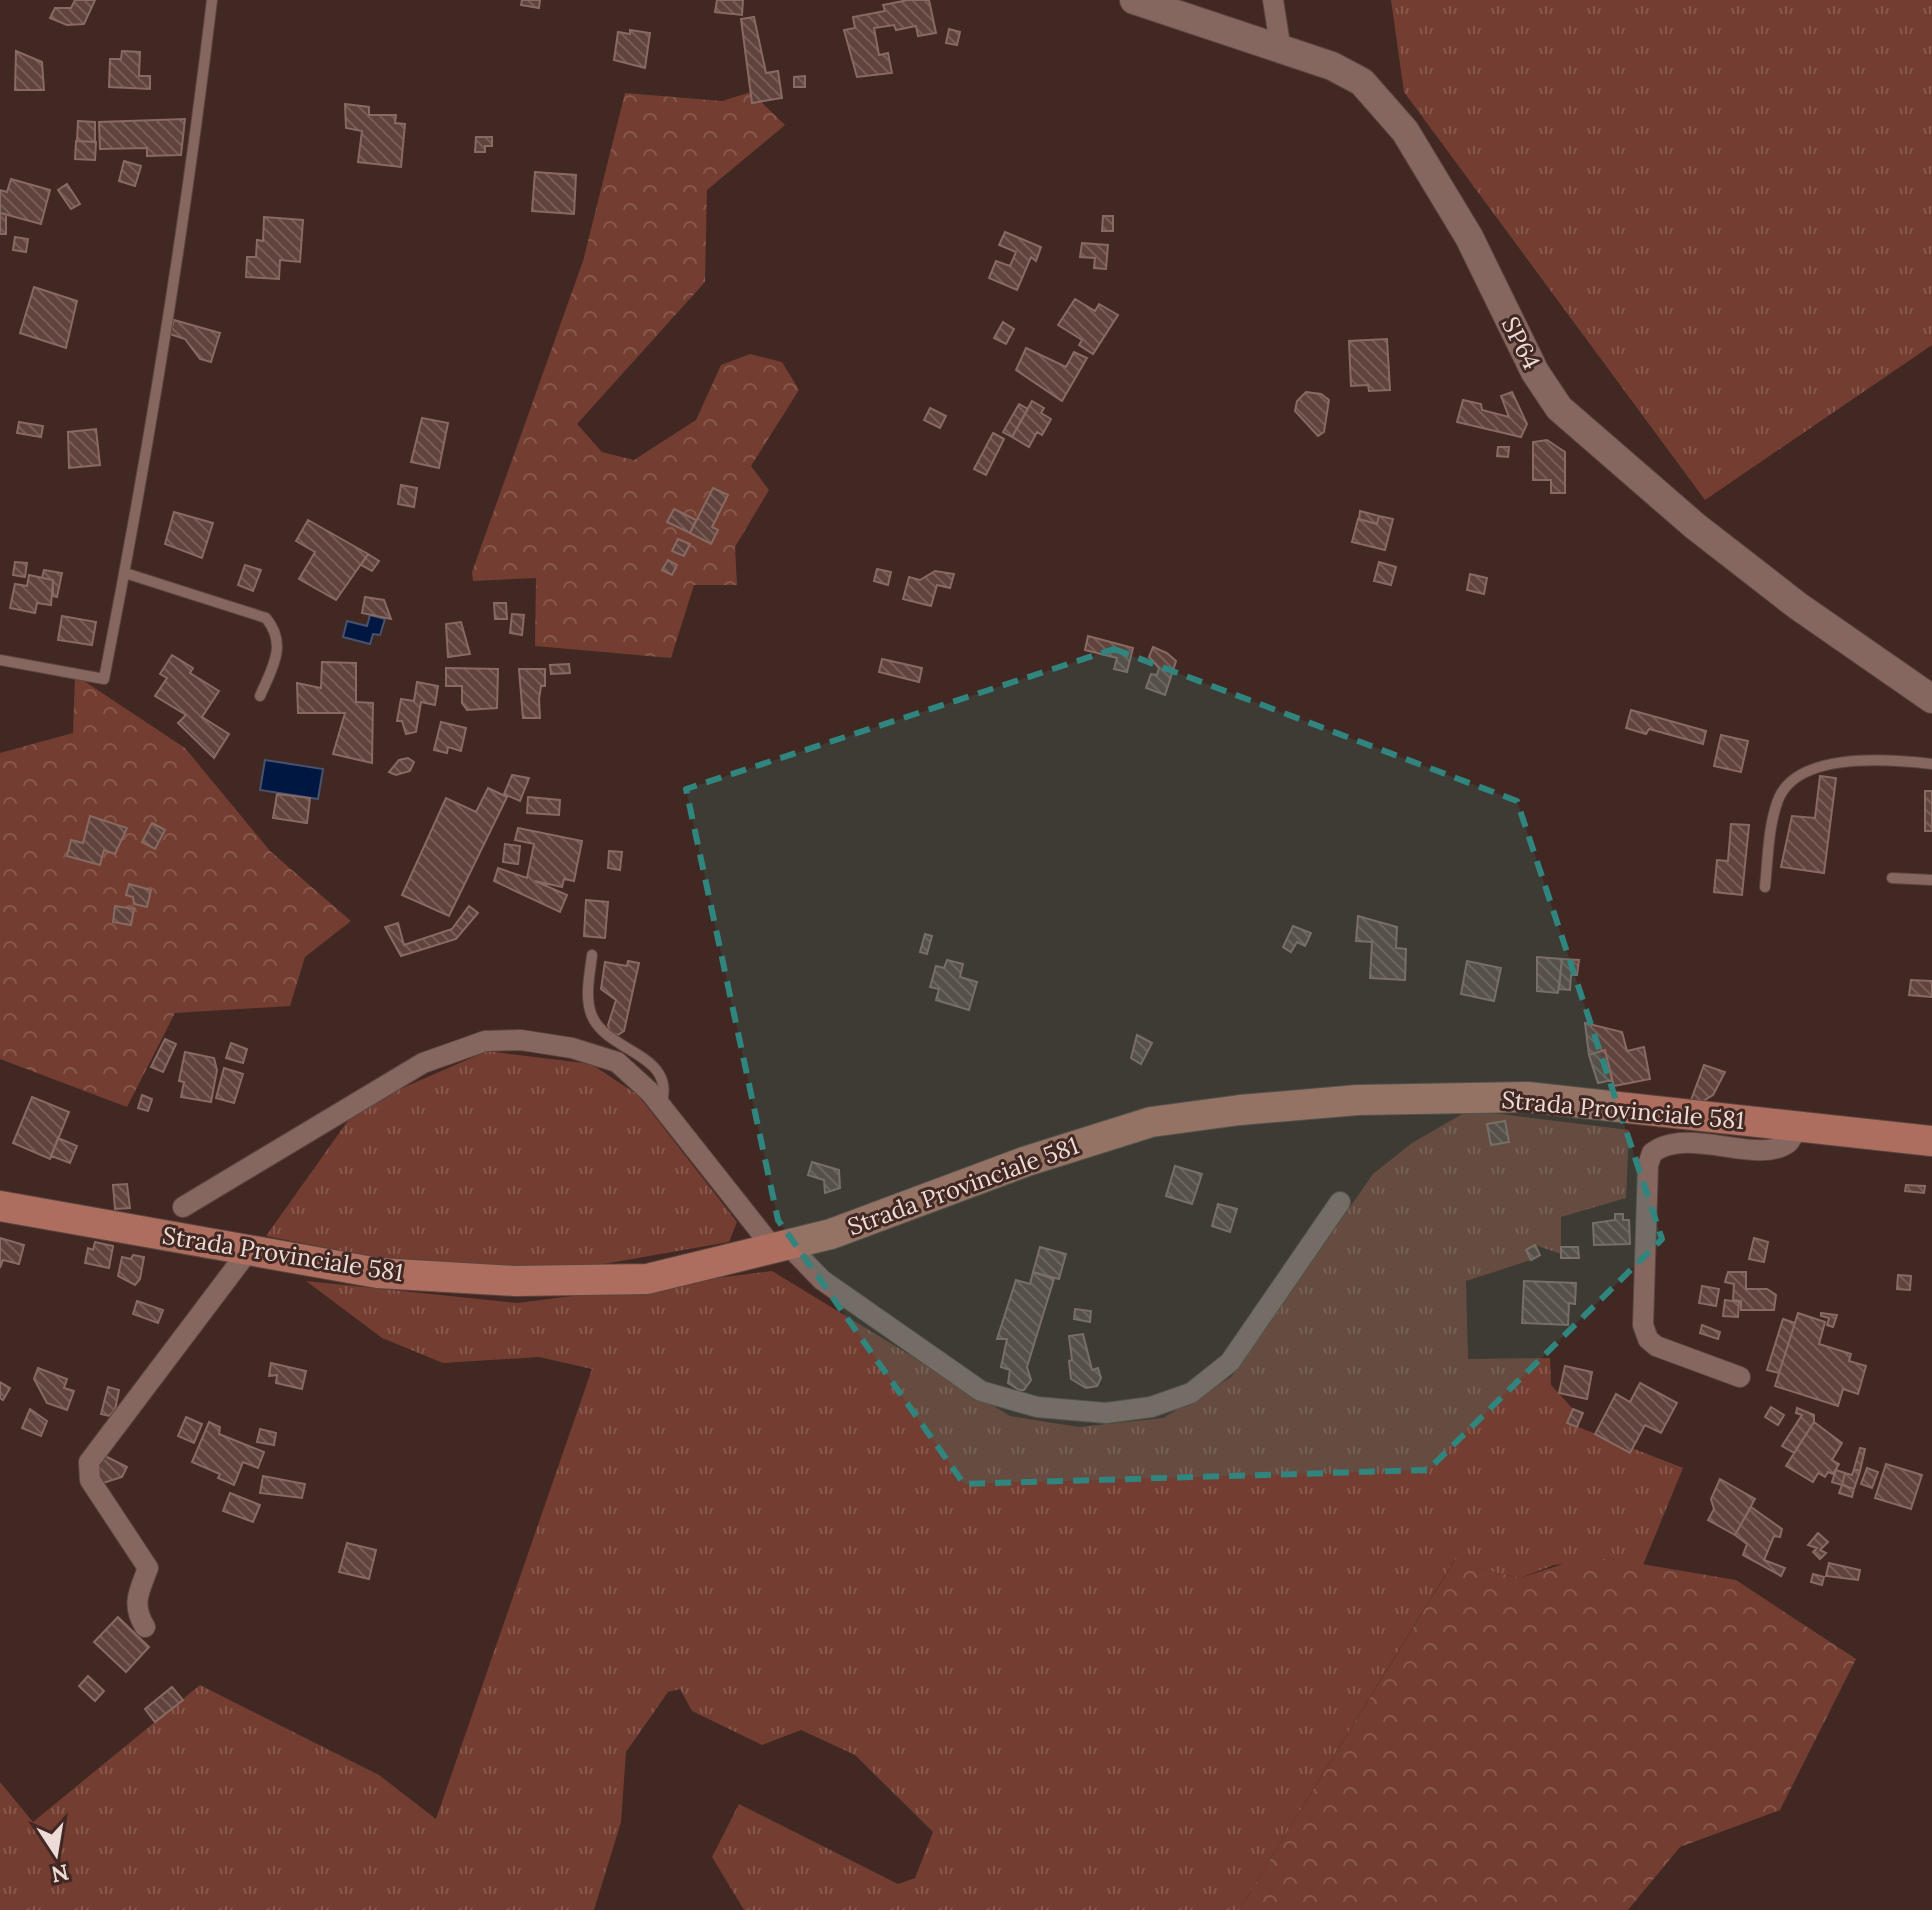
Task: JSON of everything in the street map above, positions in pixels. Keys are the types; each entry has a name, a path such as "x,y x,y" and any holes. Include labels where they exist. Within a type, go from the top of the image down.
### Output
{"main road":[{"name":"Strada Provinciale 581","path":"0,1206 378,1273 515,1281 647,1279 782,1248 1027,1161 1151,1122 1240,1110 1358,1100 1527,1097 1932,1141"}],"street":[{"name":"SP64","path":"1134,0 1332,66 1362,82 1405,131 1469,237 1535,372 1559,408 1695,526 1798,606 1932,699"},
{"path":"1273,0 1281,51"},
{"path":"183,1207 423,1063 485,1041 521,1040 572,1048 617,1062 661,1105 782,1248 822,1280 981,1391 1037,1407 1106,1413 1151,1407 1191,1393 1230,1362 1340,1202"},
{"path":"1740,1377 1656,1346 1648,1339 1643,1325 1648,1165 1652,1153 1675,1142 1770,1149 1788,1142 1798,1126"},
{"path":"145,1627 136,1612 135,1599 148,1568 90,1480 89,1462 249,1250"}],"lane":[{"path":"0,660 104,679 145,471 190,186 212,0"},
{"path":"125,573 266,618 276,631 279,644 260,696"},
{"path":"1765,887 1773,820 1779,797 1791,781 1822,765 1857,761 1932,764"},
{"path":"1892,878 1932,880"},
{"path":"592,955 588,1005 593,1020 606,1033 655,1066 663,1080 665,1094 661,1105"}],"highlighted area":[{"path":"1114,649 1517,801 1662,1239 1428,1470 964,1484 778,1220 686,789"}],"green space":[{"path":"1391,0 1932,0 1932,345 1705,500 1404,92"},
{"path":"751,92 785,125 707,190 705,282 577,424 602,452 634,460 696,420 721,365 750,354 782,362 799,390 751,466 769,490 735,547 737,585 694,585 671,658 535,646 536,578 473,581 472,572 583,261 625,93 722,101"},
{"path":"75,675 185,748 270,851 351,921 305,957 290,1006 175,1013 127,1107 0,1059 0,753 73,733"},
{"path":"487,1051 591,1064 638,1095 737,1222 729,1242 575,1269 420,1266 266,1236 357,1108"},
{"path":"1469,1110 1629,1130 1626,1198 1561,1217 1561,1254 1535,1245 1531,1260 1466,1281 1468,1359 1550,1358 1551,1385 1573,1409 1568,1423 1683,1468 1643,1565 1612,1559 1554,1565 1520,1578 1457,1564 1455,1559 1239,1910 744,1910 712,1857 739,1804 898,1884 915,1878 933,1832 855,1755 801,1730 762,1745 692,1711 680,1689 668,1692 626,1752 621,1822 594,1910 0,1910 0,1782 33,1822 200,1685 379,1775 436,1819 592,1369 539,1357 443,1363 382,1338 306,1281 517,1303 772,1271 1010,1416 1079,1427 1163,1418 1231,1377 1373,1174 1412,1143"},
{"path":"1456,1558 1458,1564 1520,1578 1578,1559 1612,1559 1736,1580 1856,1659 1780,1810 1680,1847 1628,1910 1239,1910"}],"water":[{"path":"370,615 385,619 380,635 373,634 370,644 343,637 347,621 367,626"},
{"path":"265,760 323,769 318,799 260,790"}],"building":[{"path":"75,0 95,0 84,24 67,25 50,18 55,8 71,8"},
{"path":"522,0 540,0 539,8 521,5"},
{"path":"717,0 743,0 742,15 715,12"},
{"path":"929,0 936,33 918,36 916,26 896,30 894,25 874,28 879,55 888,53 892,73 857,77 844,30 855,28 853,17 885,11 883,5"},
{"path":"754,17 766,73 778,71 782,98 752,103 741,19"},
{"path":"949,29 960,32 957,45 946,43"},
{"path":"630,30 650,33 645,68 614,60 618,32 630,34"},
{"path":"16,51 42,62 44,90 15,90"},
{"path":"122,51 140,52 139,76 150,76 150,89 109,87 110,59 121,59"},
{"path":"805,76 805,87 794,87 794,77"},
{"path":"345,104 369,107 369,115 396,115 395,123 405,124 401,167 358,162 362,131 346,128"},
{"path":"185,119 181,155 147,156 147,148 100,149 99,122"},
{"path":"78,121 95,122 95,142 77,141"},
{"path":"476,137 492,137 492,146 485,146 485,152 475,152"},
{"path":"76,141 96,142 95,160 75,159"},
{"path":"124,161 141,166 135,186 119,181"},
{"path":"535,172 576,175 574,214 532,211"},
{"path":"11,179 50,190 41,224 0,213 0,190 7,192"},
{"path":"67,184 80,204 71,209 58,190"},
{"path":"0,213 6,214 6,234 0,234"},
{"path":"1103,216 1113,216 1113,231 1102,231"},
{"path":"264,217 303,220 300,262 280,260 279,279 246,277 247,257 256,257 257,240 263,241"},
{"path":"1005,232 1041,247 1036,261 1031,257 1017,290 989,278 996,261 1010,266 1016,252 999,245"},
{"path":"15,237 28,239 26,252 13,250"},
{"path":"1082,243 1108,245 1106,269 1094,268 1095,258 1080,257"},
{"path":"34,287 77,301 66,348 20,333"},
{"path":"1075,299 1095,311 1099,304 1118,315 1093,354 1079,345 1082,340 1058,325"},
{"path":"174,320 220,333 211,362 200,359 185,339 170,334"},
{"path":"1003,322 1014,329 1006,344 994,338"},
{"path":"1387,339 1390,390 1369,391 1368,385 1351,386 1349,341"},
{"path":"1026,348 1066,367 1074,352 1087,358 1062,401 1016,370"},
{"path":"1306,392 1321,394 1329,400 1324,432 1318,436 1295,411 1297,401"},
{"path":"1512,392 1527,424 1521,437 1457,422 1463,400 1481,404 1482,410 1509,417 1501,396"},
{"path":"1032,401 1044,408 1041,413 1051,419 1042,435 1037,432 1029,447 1012,437"},
{"path":"1019,404 1028,409 1012,437 1003,432"},
{"path":"930,408 946,416 940,428 924,420"},
{"path":"422,418 448,423 439,468 411,462"},
{"path":"19,422 43,426 41,437 17,433"},
{"path":"96,429 100,465 69,468 68,432"},
{"path":"993,433 1004,439 986,475 974,469"},
{"path":"1547,440 1565,452 1565,493 1551,493 1551,480 1533,480 1533,442"},
{"path":"1498,447 1509,447 1508,457 1497,456"},
{"path":"401,485 417,488 414,507 398,504"},
{"path":"713,488 728,495 712,527 718,530 711,544 690,533"},
{"path":"674,509 696,520 690,533 667,522"},
{"path":"1360,511 1379,516 1377,524 1359,519"},
{"path":"174,512 213,523 202,558 165,544"},
{"path":"1379,516 1393,519 1385,550 1352,542 1358,519 1377,524"},
{"path":"308,520 368,554 336,600 299,579 315,552 296,541"},
{"path":"678,539 690,544 684,556 672,551"},
{"path":"368,554 379,561 372,571 361,565"},
{"path":"668,560 677,565 672,575 662,570"},
{"path":"15,562 27,563 25,577 13,575"},
{"path":"1379,562 1396,567 1391,585 1374,581"},
{"path":"245,565 261,570 253,591 238,585"},
{"path":"877,569 891,572 888,585 874,581"},
{"path":"44,570 62,573 57,597 53,596 53,580 42,578"},
{"path":"935,571 954,574 950,588 937,585 931,606 903,599 909,577 920,580"},
{"path":"1470,574 1487,578 1484,594 1467,590"},
{"path":"29,575 53,580 51,605 37,603 35,613 10,608 15,584 27,586"},
{"path":"365,597 384,600 391,619 362,613"},
{"path":"494,603 506,603 507,619 495,619"},
{"path":"512,614 524,615 522,635 510,633"},
{"path":"62,616 96,622 92,645 58,640"},
{"path":"461,622 470,654 448,657 446,624"},
{"path":"1088,636 1133,648 1127,672 1114,669 1117,658 1085,650"},
{"path":"1153,647 1176,661 1165,695 1146,688 1151,674 1157,675 1159,668 1149,657"},
{"path":"172,655 193,668 190,673 219,691 202,717 229,734 214,758 178,723 186,715 155,696 167,678 160,674"},
{"path":"882,659 922,668 919,682 879,672"},
{"path":"322,662 356,663 356,702 373,703 372,763 333,754 345,713 298,713 297,683 321,688"},
{"path":"569,664 570,673 551,674 550,665"},
{"path":"446,668 498,669 497,708 467,710 462,703 462,686 446,686"},
{"path":"519,669 545,669 545,686 541,686 539,699 540,718 523,718"},
{"path":"417,682 438,686 435,705 421,702 416,732 406,734 402,721 397,721 401,699 414,701"},
{"path":"1631,710 1706,731 1703,744 1649,729 1646,734 1626,728"},
{"path":"441,722 466,728 461,751 448,747 447,753 434,750"},
{"path":"1721,735 1748,741 1741,772 1714,766"},
{"path":"408,758 414,762 410,771 396,775 389,772 399,760"},
{"path":"512,775 529,778 520,801 504,794"},
{"path":"1820,776 1836,778 1824,873 1781,867 1792,816 1815,818"},
{"path":"488,788 507,797 449,916 402,895 446,798 476,812"},
{"path":"1925,791 1932,791 1932,831 1925,831"},
{"path":"277,794 310,798 307,823 273,818"},
{"path":"528,797 560,800 559,815 527,813"},
{"path":"90,816 127,828 115,854 104,850 100,865 67,856 71,840 83,843"},
{"path":"152,823 165,830 155,849 142,842"},
{"path":"1731,824 1749,825 1742,895 1714,892 1717,860 1728,861"},
{"path":"518,828 582,841 574,881 564,879 562,887 535,881 567,895 560,912 494,881 498,868 527,878 534,844 515,840"},
{"path":"505,844 520,846 518,864 503,862"},
{"path":"609,851 622,852 620,870 608,868"},
{"path":"129,884 151,890 147,907 134,904 133,897 126,895"},
{"path":"586,900 608,902 605,938 584,936"},
{"path":"115,906 134,909 131,925 113,922"},
{"path":"469,906 478,913 456,939 401,956 385,927 398,923 404,945 452,929"},
{"path":"1358,916 1397,927 1396,948 1406,949 1405,980 1370,978 1372,942 1356,941"},
{"path":"1293,926 1311,933 1305,946 1297,942 1291,952 1283,947"},
{"path":"925,934 932,936 927,954 920,952"},
{"path":"1537,957 1562,959 1558,993 1537,991"},
{"path":"1562,959 1579,960 1577,975 1571,975 1570,990 1559,989"},
{"path":"947,960 963,964 960,977 977,982 969,1010 936,1000 939,989 930,987 936,966 944,968"},
{"path":"628,961 639,963 624,1031 618,1035 610,1032 608,1025 616,1000 601,989 605,962 627,966"},
{"path":"1467,961 1501,968 1494,1001 1461,994"},
{"path":"1911,980 1932,981 1932,997 1909,995"},
{"path":"1585,1023 1622,1032 1627,1051 1644,1047 1650,1079 1614,1086 1605,1050 1589,1055"},
{"path":"1137,1035 1152,1043 1141,1064 1131,1058"},
{"path":"165,1039 176,1044 163,1072 151,1067"},
{"path":"231,1043 247,1049 243,1063 226,1058"},
{"path":"1605,1050 1612,1080 1598,1083 1589,1055"},
{"path":"185,1052 214,1058 217,1070 211,1102 181,1097 184,1082 179,1081"},
{"path":"1704,1065 1725,1072 1713,1095 1703,1101 1691,1100"},
{"path":"224,1068 243,1074 234,1103 216,1098"},
{"path":"142,1095 152,1099 148,1111 138,1108"},
{"path":"32,1097 69,1112 50,1159 13,1143"},
{"path":"1505,1121 1509,1142 1491,1145 1487,1124"},
{"path":"58,1138 77,1146 70,1163 51,1156"},
{"path":"812,1162 839,1170 840,1188 825,1193 824,1180 808,1175"},
{"path":"1175,1166 1202,1174 1192,1204 1166,1196"},
{"path":"127,1184 130,1208 115,1209 113,1185"},
{"path":"1906,1185 1925,1186 1924,1193 1905,1191"},
{"path":"1218,1204 1237,1209 1230,1232 1212,1226"},
{"path":"1615,1214 1623,1214 1623,1220 1629,1220 1630,1244 1594,1245 1593,1223 1615,1220"},
{"path":"0,1238 24,1245 19,1264 3,1260 0,1268"},
{"path":"1754,1238 1768,1242 1764,1262 1749,1259"},
{"path":"95,1242 113,1246 109,1268 85,1263 88,1248 93,1250"},
{"path":"1535,1245 1540,1255 1531,1260 1526,1250"},
{"path":"1040,1247 1066,1254 1059,1279 1033,1272"},
{"path":"1561,1247 1578,1247 1579,1258 1561,1258"},
{"path":"133,1255 144,1257 140,1279 135,1285 118,1276 122,1257 131,1259"},
{"path":"1033,1272 1054,1279 1027,1367 1031,1380 1024,1390 1019,1390 1008,1383 1010,1370 1001,1367 1007,1339 997,1339 1016,1280 1030,1284"},
{"path":"1728,1272 1746,1272 1746,1289 1767,1289 1776,1295 1774,1310 1741,1310 1741,1301 1733,1300 1734,1284 1725,1282"},
{"path":"1898,1275 1911,1276 1910,1290 1897,1289"},
{"path":"1524,1281 1576,1283 1575,1304 1569,1303 1568,1325 1522,1323"},
{"path":"1702,1286 1719,1289 1716,1306 1699,1303"},
{"path":"1725,1300 1739,1302 1738,1317 1723,1316"},
{"path":"137,1301 163,1310 158,1323 133,1314"},
{"path":"1075,1309 1091,1311 1090,1322 1074,1319"},
{"path":"1798,1313 1825,1322 1819,1344 1851,1354 1849,1361 1866,1366 1858,1394 1843,1389 1838,1406 1775,1386"},
{"path":"1821,1313 1837,1315 1833,1327 1827,1325 1829,1318 1821,1316"},
{"path":"1783,1319 1795,1323 1779,1373 1767,1370"},
{"path":"1702,1325 1720,1332 1718,1339 1700,1333"},
{"path":"1083,1334 1092,1370 1098,1368 1101,1378 1097,1386 1086,1388 1071,1379 1069,1361 1072,1360 1069,1336"},
{"path":"271,1363 306,1371 302,1389 276,1383 277,1375 269,1376"},
{"path":"1565,1366 1592,1372 1587,1399 1559,1393"},
{"path":"38,1368 67,1379 64,1388 74,1391 67,1410 47,1403 34,1379"},
{"path":"0,1382 10,1388 3,1400 0,1398"},
{"path":"1640,1383 1677,1403 1661,1433 1645,1425 1630,1453 1595,1434 1616,1394 1630,1402"},
{"path":"108,1387 119,1390 115,1410 109,1416 101,1414"},
{"path":"1771,1407 1784,1415 1778,1425 1765,1417"},
{"path":"1797,1408 1814,1415 1814,1422 1794,1453 1782,1446 1802,1415 1796,1413"},
{"path":"30,1409 47,1421 41,1436 22,1428"},
{"path":"1573,1409 1583,1413 1577,1427 1567,1423"},
{"path":"186,1417 202,1424 194,1443 178,1436"},
{"path":"209,1422 220,1427 219,1434 264,1452 258,1468 243,1462 234,1485 218,1478 220,1474 192,1462"},
{"path":"1814,1422 1842,1443 1832,1460 1839,1464 1833,1474 1828,1472 1825,1477 1818,1473 1813,1482 1786,1466"},
{"path":"260,1429 276,1433 274,1445 257,1442"},
{"path":"1860,1448 1865,1449 1860,1471 1854,1469"},
{"path":"101,1454 127,1467 122,1477 103,1483 94,1468"},
{"path":"1886,1464 1922,1475 1911,1509 1875,1498"},
{"path":"1867,1468 1878,1472 1872,1488 1861,1484"},
{"path":"1854,1469 1860,1471 1854,1489 1842,1485 1845,1473 1852,1475"},
{"path":"1836,1470 1845,1473 1842,1485 1832,1482"},
{"path":"263,1476 305,1484 302,1498 260,1493"},
{"path":"1720,1479 1755,1499 1735,1535 1708,1520 1714,1509 1711,1499"},
{"path":"1842,1485 1854,1489 1852,1497 1839,1493"},
{"path":"230,1493 260,1505 253,1522 223,1511"},
{"path":"1751,1507 1782,1529 1780,1537 1774,1536 1764,1560 1785,1568 1781,1576 1743,1555 1747,1544 1735,1535"},
{"path":"1818,1533 1828,1542 1820,1550 1826,1553 1820,1559 1813,1552 1817,1548 1808,1545"},
{"path":"347,1543 376,1550 369,1579 339,1572"},
{"path":"1829,1563 1860,1570 1858,1580 1826,1576"},
{"path":"1813,1574 1824,1577 1822,1585 1811,1582"},
{"path":"118,1617 149,1647 126,1672 94,1642"},
{"path":"88,1676 104,1691 95,1701 79,1686"},
{"path":"172,1687 183,1700 155,1722 145,1709"}]}
